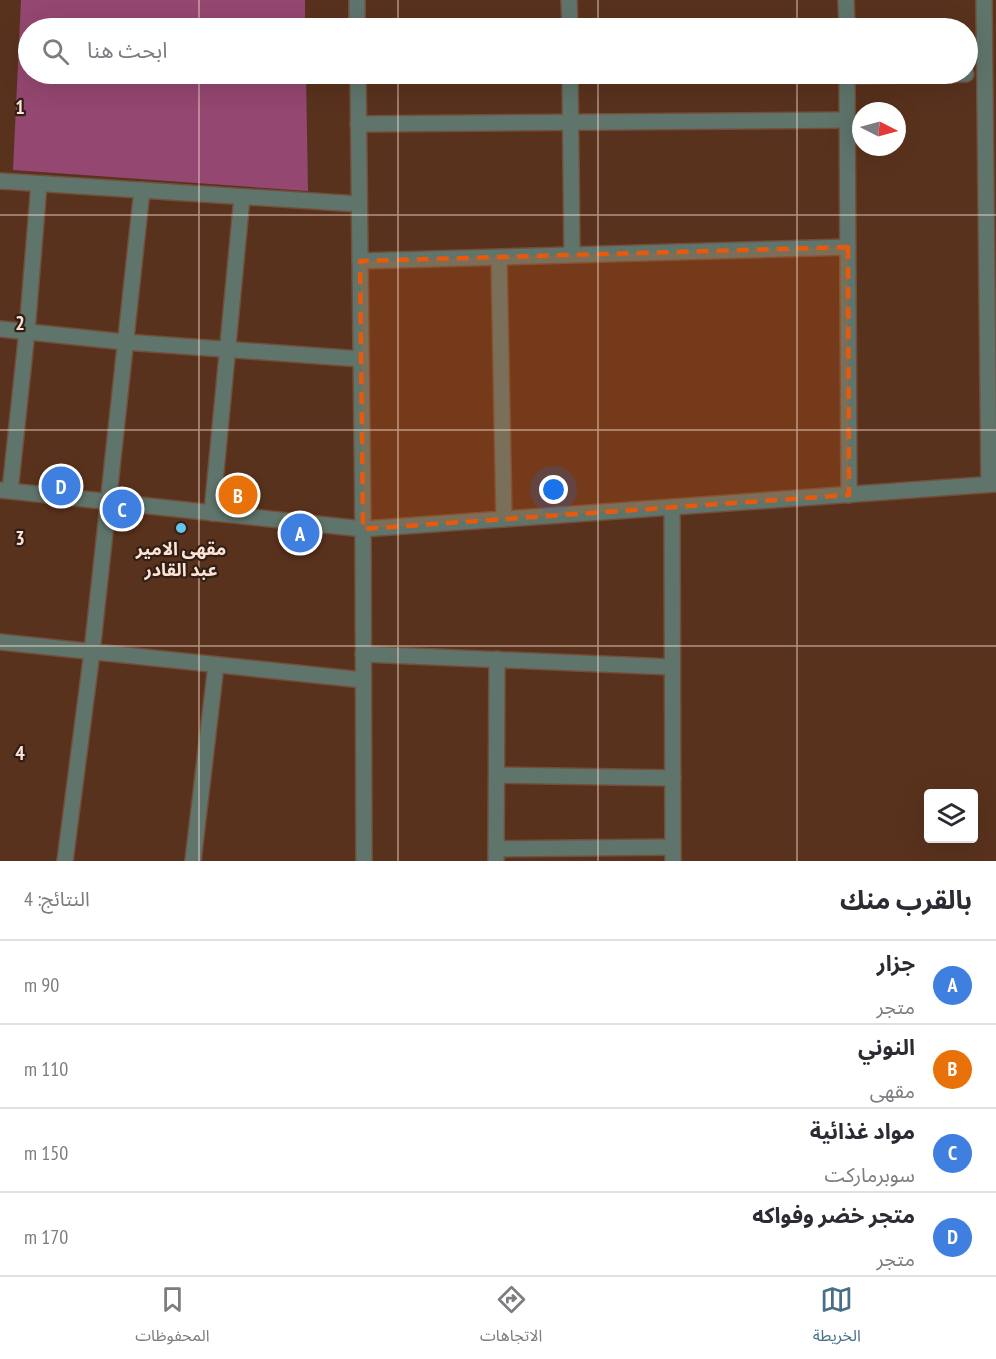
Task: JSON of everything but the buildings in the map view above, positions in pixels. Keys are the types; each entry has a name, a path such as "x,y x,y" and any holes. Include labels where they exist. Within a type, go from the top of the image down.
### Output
{"street":[{"path":"357,0 357,18"},
{"path":"569,0 570,18"},
{"path":"846,0 846,18"},
{"path":"39,184 27,331 5,490 363,529 992,484 984,0"},
{"path":"978,73 985,73"},
{"path":"358,84 364,861"},
{"path":"570,84 572,254"},
{"path":"847,84 849,495"},
{"path":"358,124 847,120"},
{"path":"0,181 359,204"},
{"path":"65,861 92,652 142,190"},
{"path":"212,513 242,197"},
{"path":"360,261 848,247"},
{"path":"499,258 504,519"},
{"path":"0,328 125,342 361,359"},
{"path":"497,659 496,855 673,854 672,507"},
{"path":"0,642 363,680"},
{"path":"363,654 672,667"},
{"path":"193,861 216,665"},
{"path":"497,775 673,778"}],"highlighted area":[{"path":"848,247 849,495 363,529 360,261"}],"shaded area":[{"path":"21,0 305,0 305,18 20,18"},
{"path":"18,64 18,84 306,84 308,191 13,170"}],"place":[{"name":"متجر خضر وفواكه","path":"61,486"},
{"name":"النوني","path":"238,495"},
{"name":"مواد غذائية","path":"122,509"},
{"name":"مقهى الامير عبد القادر","path":"181,528"},
{"name":"جزار","path":"300,533"}]}
